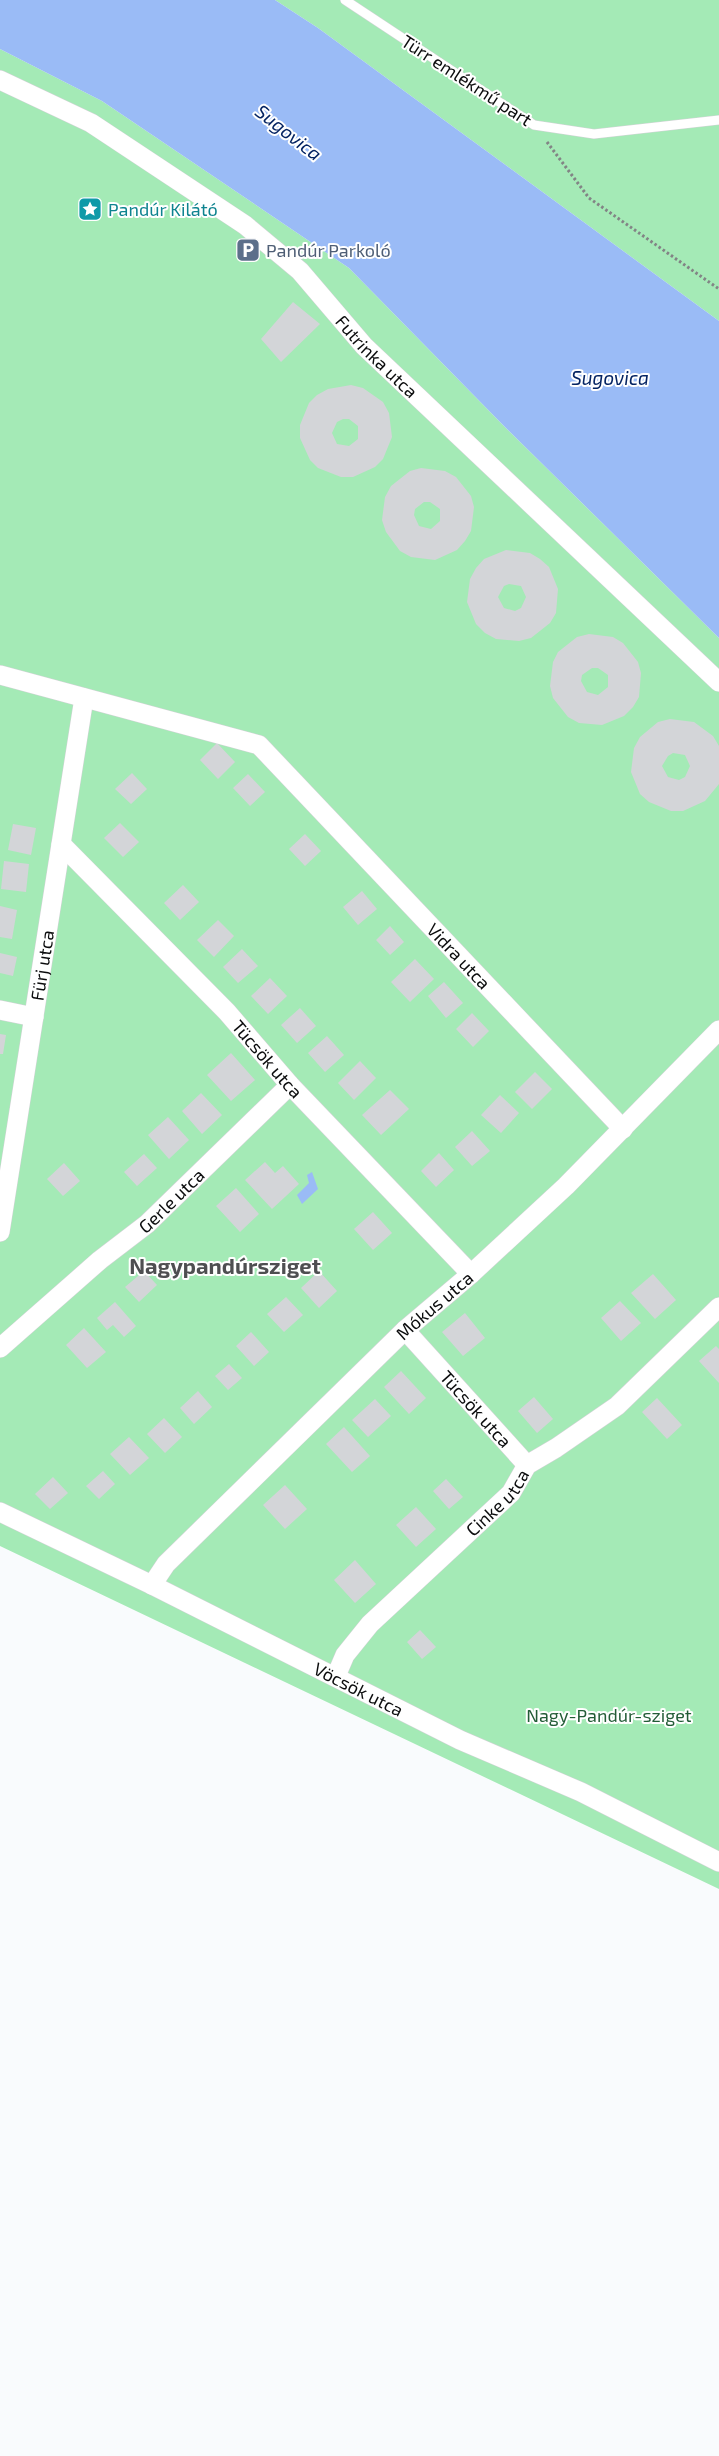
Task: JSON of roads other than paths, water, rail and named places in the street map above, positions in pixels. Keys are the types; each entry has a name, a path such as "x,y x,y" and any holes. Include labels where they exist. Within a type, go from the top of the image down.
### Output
{"street":[{"name":"Futrinka utca","path":"0,80 91,123 246,225 300,271 364,346 719,682"},
{"name":"Vidra utca","path":"0,675 259,745 623,1130"},
{"name":"Fürj utca","path":"0,1232 84,698"},
{"name":"Tücsök utca","path":"61,844 227,1012 290,1085 471,1274"},
{"path":"0,1010 34,1017"},
{"name":"Mókus utca","path":"152,1585 166,1564 405,1330 471,1274 623,1130 719,1030"},
{"name":"Gerle utca","path":"0,1348 100,1260 147,1224 290,1085"},
{"name":"Cinke utca","path":"336,1676 346,1655 370,1624 511,1493 527,1465 556,1448 617,1406 719,1308"},
{"name":"Tücsök utca","path":"405,1330 527,1465"},
{"name":"Vöcsök utca","path":"0,1512 336,1676 460,1740 581,1792 719,1862"}],"lane":[{"name":"Türr emlékmű part","path":"345,0 534,125 594,134 719,120"}],"water":[{"name":"Sugovica","path":"0,0 275,0 318,28 719,321 719,638 501,423 349,268 102,101 0,49"},
{"path":"312,1172 318,1189 302,1204 297,1195 309,1183 307,1175"}],"place":[{"name":"Pandúr Kilátó","path":"90,209"},
{"name":"Pandúr Parkoló","path":"248,250"}],"district":[{"name":"Nagypandúrsziget","path":"225,1265"}],"park label":[{"name":"Nagy-Pandúr-sziget","path":"609,1715"}]}
